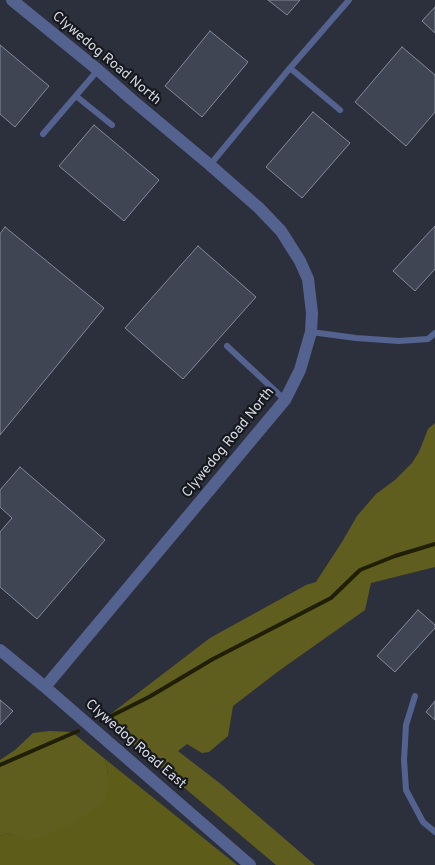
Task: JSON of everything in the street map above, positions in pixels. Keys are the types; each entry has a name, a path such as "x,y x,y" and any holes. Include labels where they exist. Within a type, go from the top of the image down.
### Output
{"street":[{"name":"Clywedog Road North","path":"12,0 98,70 259,208 280,231 296,255 308,279 312,312 311,332 300,370 285,400 45,687"},
{"name":"Clywedog Road East","path":"0,650 250,865"}],"lane":[{"path":"210,165 349,0"},
{"path":"290,68 340,110"},
{"path":"43,134 98,70"},
{"path":"76,96 112,125"},
{"path":"311,332 399,341 428,339 435,333"},
{"path":"227,346 285,400"},
{"path":"415,696 406,725 404,760 406,790 423,822 435,832"}],"shaded area":[{"path":"435,423 435,567 371,583 365,610 233,706 228,736 209,752 202,753 187,744 178,751 222,785 315,865 276,865 104,719 210,638 306,585 316,582 357,516 376,494 395,480 412,463 419,452 428,429"},
{"path":"49,731 72,732 105,759 108,790 102,803 73,824 31,841 8,833 0,836 0,760 15,750 33,733"},
{"path":"105,759 237,865 0,865 0,836 8,833 31,840 108,775"}],"building":[{"path":"268,0 300,0 287,15"},
{"path":"435,7 435,33 422,21"},
{"path":"210,31 248,62 202,117 165,86"},
{"path":"0,45 49,86 15,127 0,114"},
{"path":"402,47 435,75 435,112 406,146 355,102"},
{"path":"313,112 350,143 302,198 266,167"},
{"path":"94,125 159,180 124,221 59,166"},
{"path":"435,226 435,269 415,291 393,271"},
{"path":"5,227 104,308 0,435 0,234"},
{"path":"198,246 256,297 183,379 125,328"},
{"path":"20,467 105,540 37,619 0,587 0,532 12,518 0,507 0,490"},
{"path":"418,610 435,625 435,628 395,672 377,656"},
{"path":"0,700 13,711 0,725"},
{"path":"435,701 435,720 426,712"}],"waterway":[{"path":"101,721 149,697 213,659 331,598 360,570 395,556 435,544"},
{"path":"0,765 78,731"}]}
